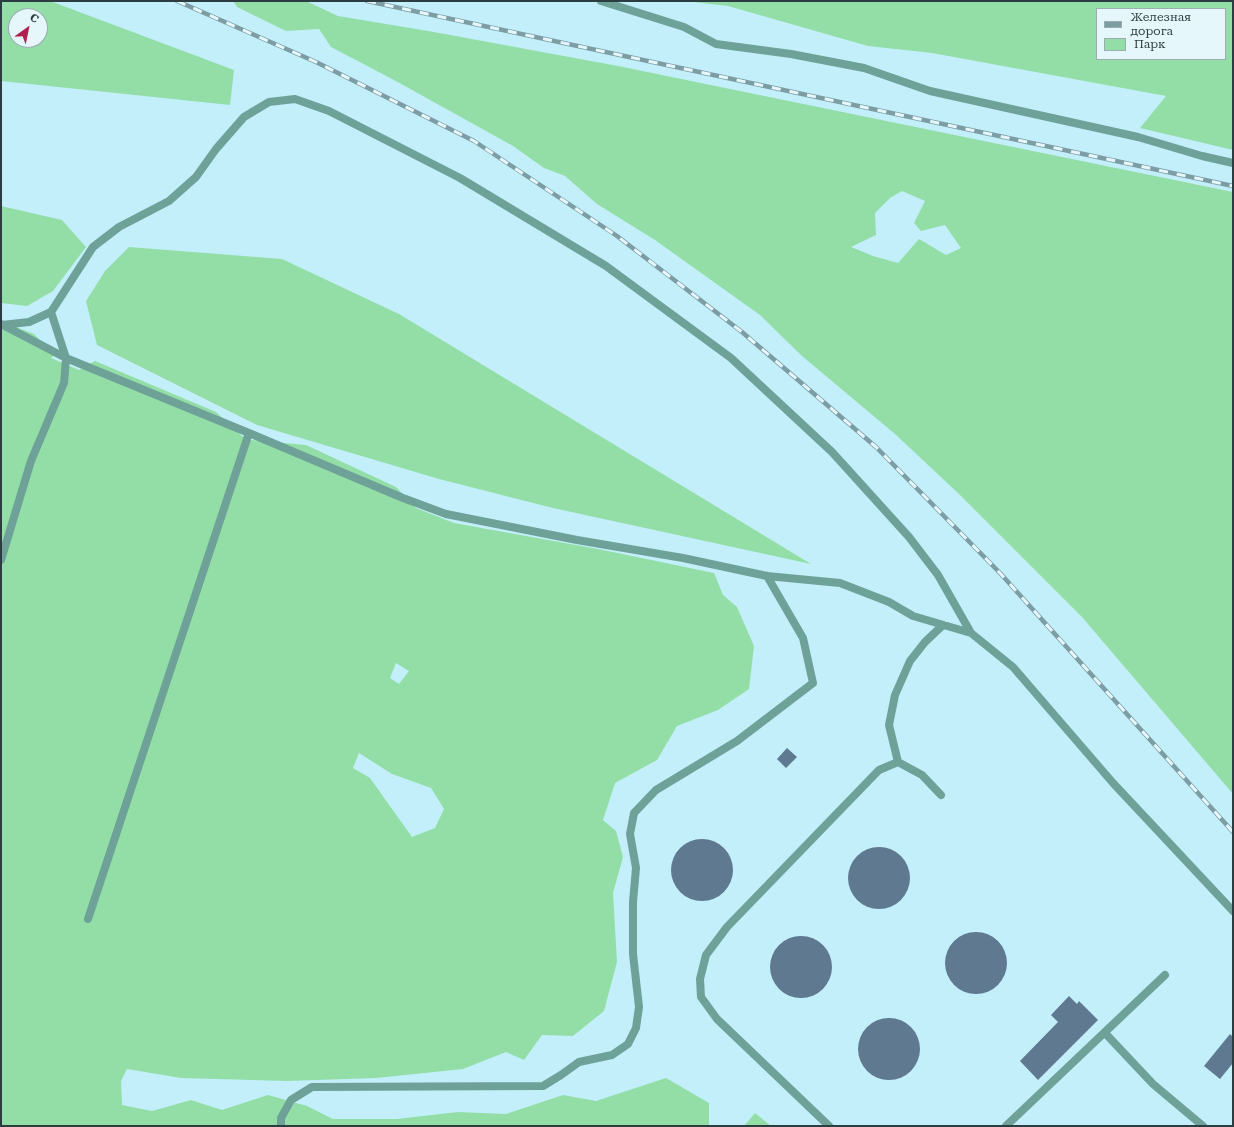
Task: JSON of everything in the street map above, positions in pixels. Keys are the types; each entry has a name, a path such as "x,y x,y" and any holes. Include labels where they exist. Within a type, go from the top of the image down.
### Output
{"lane":[{"path":"601,1 684,28 716,44 791,54 864,68 930,91 1138,137 1202,156 1233,163"},
{"path":"1,325 29,322 51,312 93,248 119,227 169,201 196,177 216,149 244,117 269,102 295,99 328,111 460,178 606,266 731,358 832,452 909,537 938,574 971,633"},
{"path":"1,560 32,461 64,383 66,358 51,312"},
{"path":"1,325 66,358 403,498 446,514 577,540 683,558 767,576 840,583 888,602 912,616 971,633 1013,666 1114,783 1233,910"},
{"path":"88,919 249,433"},
{"path":"281,1126 282,1118 291,1100 312,1088 543,1086 562,1075 579,1062 612,1055 628,1044 636,1028 639,1007 633,954 633,902 636,868 630,834 634,813 656,790 737,741 813,683 803,638 767,576"},
{"path":"941,795 922,775 898,762 889,725 895,695 910,661 925,642 943,625"},
{"path":"829,1126 717,1019 701,997 700,979 706,955 727,927 879,770 898,762"},
{"path":"1006,1126 1165,975"},
{"path":"1105,1033 1153,1084 1203,1126"}],"green space":[{"path":"1,1 50,1 234,70 230,105 1,81"},
{"path":"233,1 306,1 338,16 618,66 1233,192 1233,794 1082,617 959,494 895,434 802,356 760,315 655,240 597,204 565,176 544,168 513,146 331,47 319,29 286,31 237,7","holes":["902,191 925,201 914,223 921,231 945,225 961,248 946,255 919,239 898,263 873,256 851,247 876,235 875,213 890,198"]},
{"path":"685,1 1233,1 1233,150 1140,128 1166,96 932,53 868,46 728,6"},
{"path":"1,206 62,220 86,247 53,291 27,306 1,303"},
{"path":"129,247 282,259 399,314 811,564 553,508 439,479 257,425 97,345 86,301 105,271"},
{"path":"1,321 34,334 55,355 51,358 79,370 95,361 216,412 242,436 251,440 306,445 396,487 416,508 454,523 598,549 714,573 723,595 737,607 754,646 749,689 718,710 677,726 657,760 615,783 603,820 616,831 623,857 613,893 617,962 604,1011 573,1036 542,1035 524,1060 506,1052 463,1069 376,1078 287,1081 181,1078 127,1069 121,1081 122,1105 152,1111 191,1100 222,1110 268,1095 307,1106 333,1119 397,1119 458,1112 506,1114 563,1095 596,1101 666,1078 709,1103 709,1126 1,1126","holes":["396,663 409,671 399,684 390,678","359,753 392,774 431,788 444,809 435,828 412,837 370,778 353,768"]},
{"path":"755,1113 771,1126 744,1126"}],"building":[{"path":"787,748 797,757 786,768 777,759"},
{"path":"702,839 714,841 724,848 731,858 733,870 731,882 724,892 714,899 702,901 690,899 680,892 673,882 671,870 673,858 680,848 690,841"},
{"path":"879,847 891,849 901,856 908,866 910,878 908,890 901,900 891,907 879,909 867,907 857,900 850,890 848,878 850,866 857,856 867,849"},
{"path":"976,932 988,934 998,941 1005,951 1007,963 1005,975 998,985 988,992 976,994 964,992 954,985 947,975 945,963 947,951 954,941 964,934"},
{"path":"801,936 813,938 823,945 830,955 832,967 830,979 823,989 813,996 801,998 789,996 779,989 772,979 770,967 772,955 779,945 789,938"},
{"path":"1069,996 1077,1004 1079,1001 1098,1020 1038,1080 1020,1061 1058,1022 1051,1015"},
{"path":"889,1018 901,1020 911,1027 918,1037 920,1049 918,1061 911,1071 901,1078 889,1080 877,1078 867,1071 860,1061 858,1049 860,1037 867,1027 877,1020"},
{"path":"1230,1034 1233,1037 1233,1063 1220,1079 1204,1066"}],"railway":[{"path":"177,1 316,62 474,141 617,236 742,332 876,447 1000,573 1233,832"},
{"path":"367,1 1233,186"}]}
